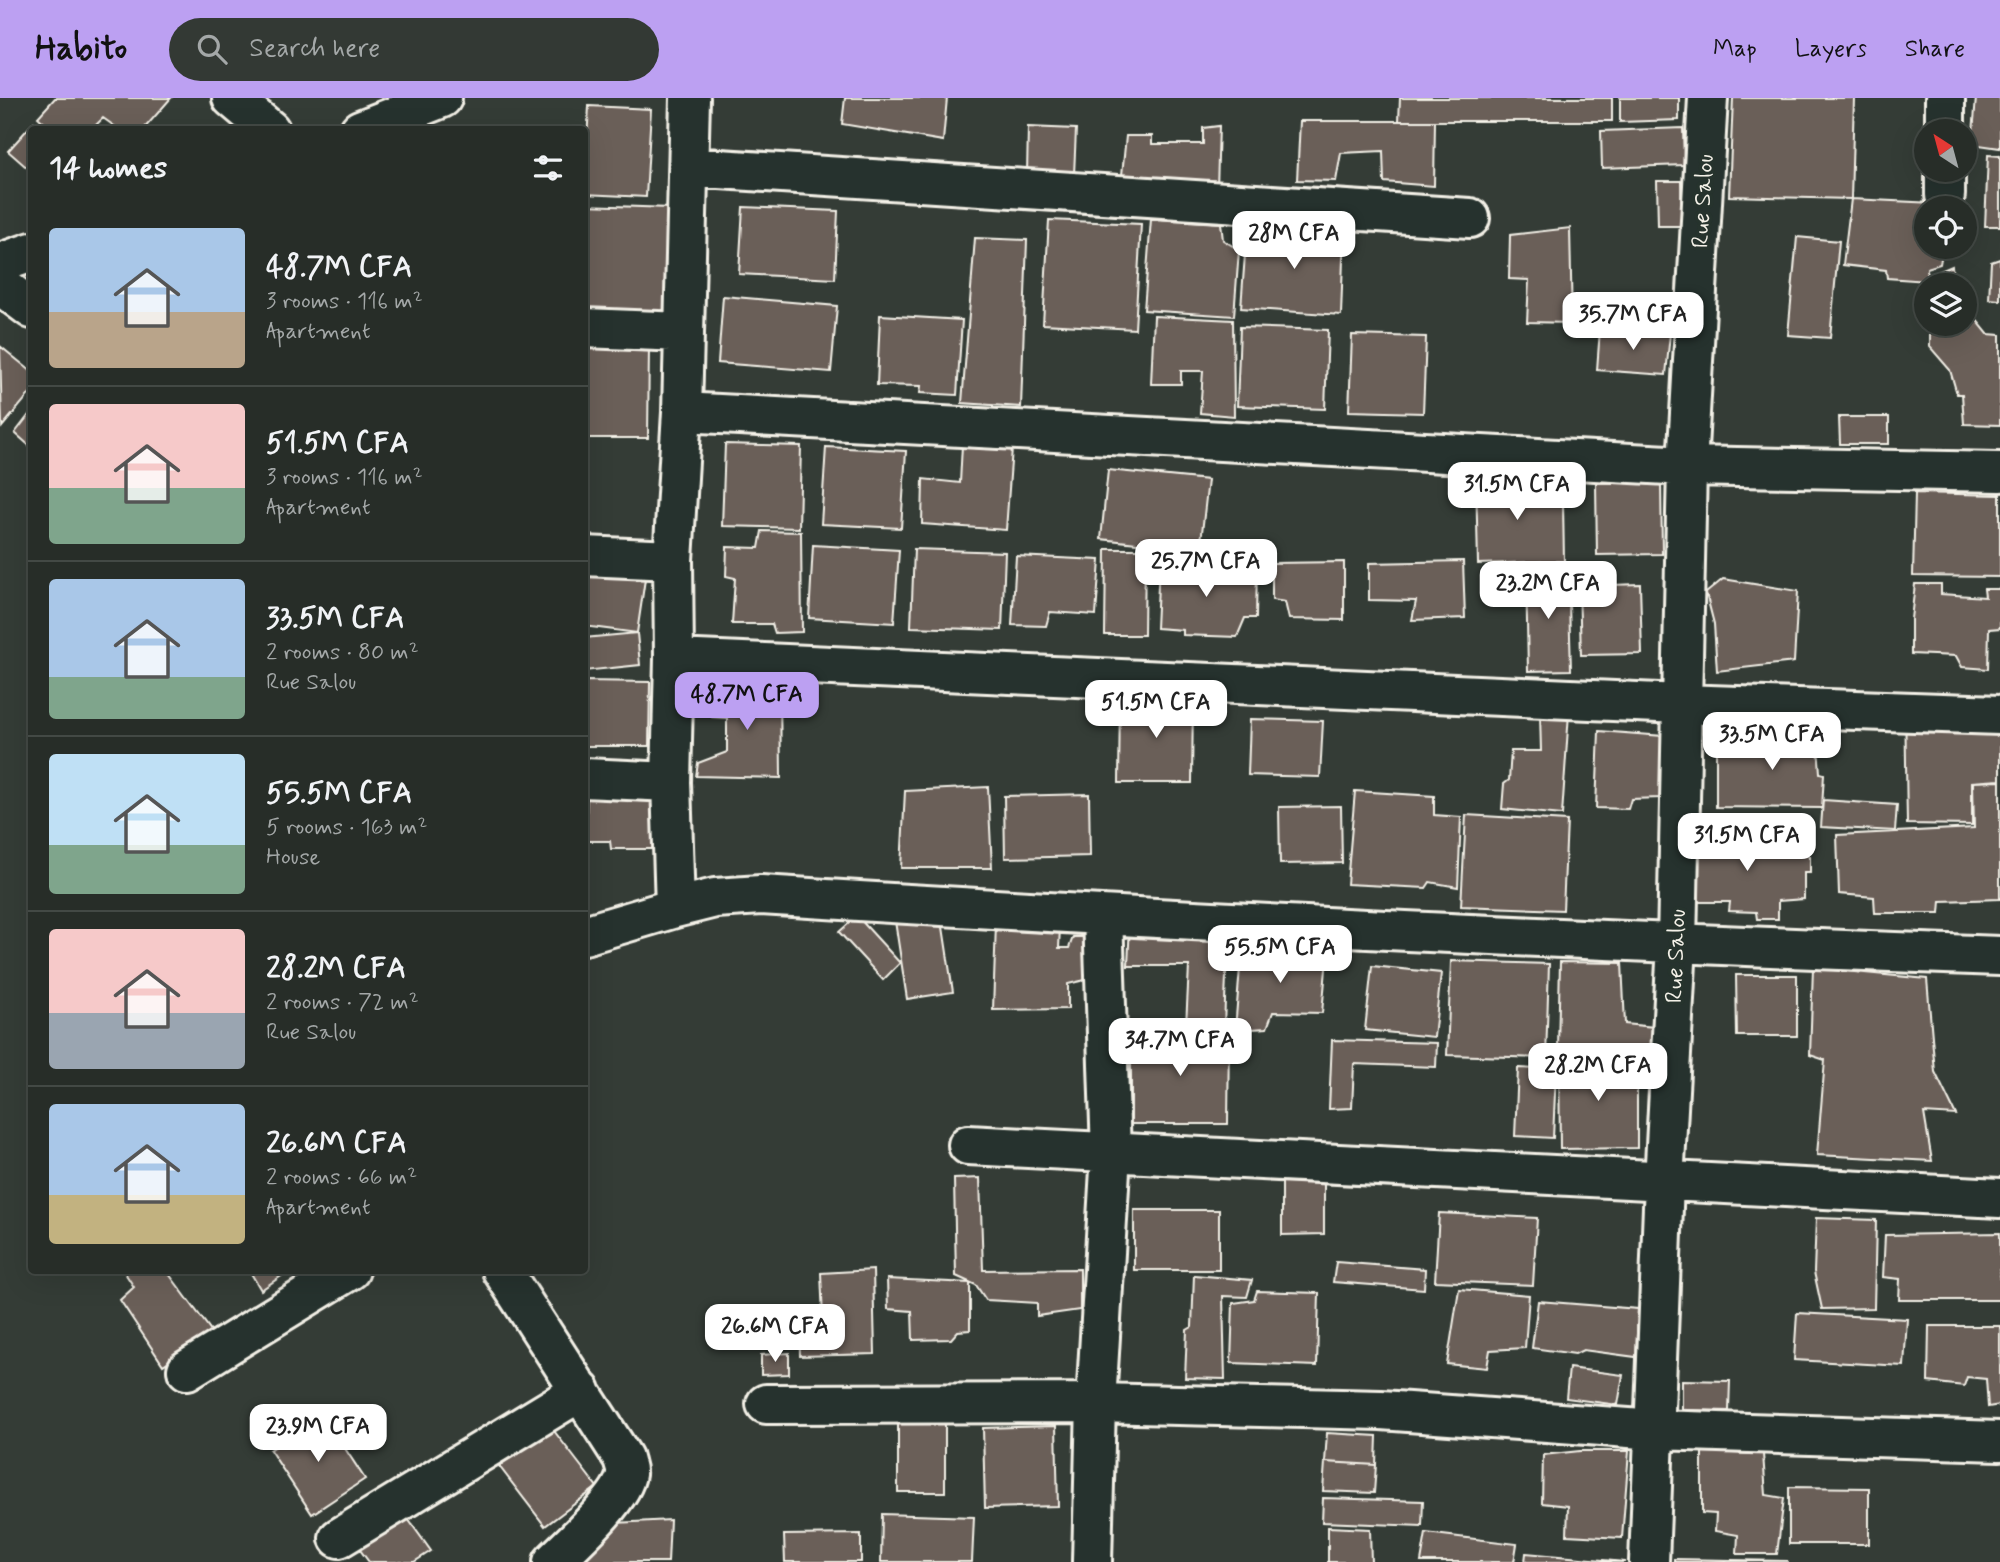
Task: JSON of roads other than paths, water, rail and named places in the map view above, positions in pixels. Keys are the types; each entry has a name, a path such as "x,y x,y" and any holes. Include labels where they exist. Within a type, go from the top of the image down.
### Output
{"street":[{"path":"232,98 265,126"},
{"path":"370,126 442,98"},
{"path":"675,908 671,782 673,560 682,412 690,98"},
{"name":"Rue Salou","path":"1649,1562 1664,1182 1677,944 1687,466 1708,98"},
{"path":"1945,98 1945,119"},
{"path":"689,167 1470,218"},
{"path":"0,263 28,253"},
{"path":"0,285 28,306"},
{"path":"588,328 683,332"},
{"path":"682,412 1687,466 2000,472"},
{"path":"588,556 673,560"},
{"path":"674,659 1681,704 2000,715"},
{"path":"588,778 671,782"},
{"path":"588,934 715,898 761,895 1103,916 1677,944 2000,956"},
{"path":"1092,1562 1096,1403 1111,1153 1103,916"},
{"path":"968,1145 2000,1198"},
{"path":"187,1370 343,1274"},
{"path":"505,1274 623,1458 627,1473 611,1502 553,1562"},
{"path":"339,1538 581,1391"},
{"path":"766,1404 1096,1403 1381,1410 1656,1430 2000,1441"}]}
